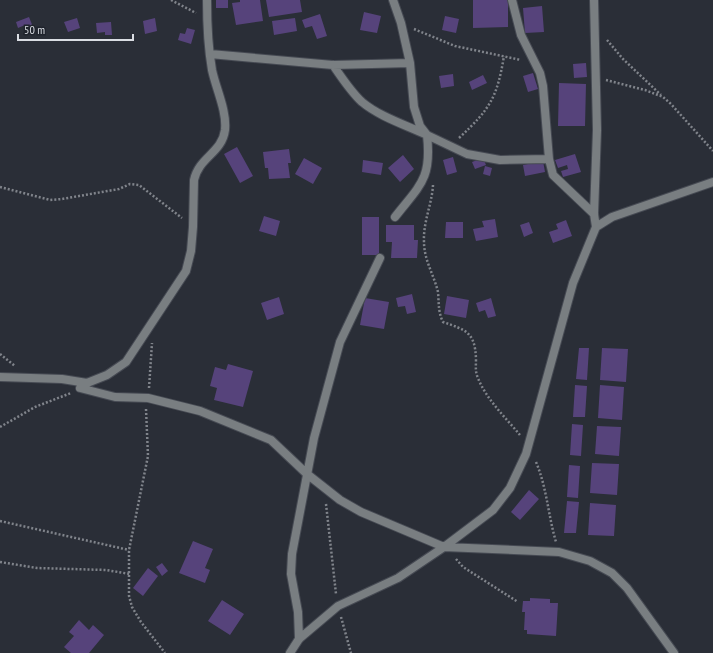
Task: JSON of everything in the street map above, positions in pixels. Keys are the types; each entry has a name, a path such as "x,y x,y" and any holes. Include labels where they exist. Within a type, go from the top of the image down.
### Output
{"street":[{"path":"0,377 62,379 87,383 107,375 126,362 186,270 191,251 194,227 194,180 196,171 201,164 218,149 223,138 225,128 210,54 207,0"},
{"path":"393,0 401,22 410,64 414,107 420,126 427,135 429,161 427,172 423,180 395,216"},
{"path":"512,0 521,36 536,64 543,86 549,159 553,175 594,214"},
{"path":"290,653 299,639 338,606 398,578 448,547 493,510 510,488 528,446 573,283 596,227 594,214 596,78 594,0"},
{"path":"210,54 333,65 410,64"},
{"path":"333,65 344,82 361,101 376,111 467,154 500,160 549,159"},
{"path":"596,227 612,217 713,182"},
{"path":"299,639 298,612 291,574 306,474 320,410 340,342 380,258"},
{"path":"80,388 115,397 148,398 200,412 271,440 306,474 324,489 360,512 448,547 559,552 590,561 612,573 627,588 674,653"}],"path":[{"path":"172,0 207,19"},
{"path":"401,22 428,36 455,46 536,64"},
{"path":"595,22 623,59 671,104 713,151"},
{"path":"450,146 489,108 500,82 504,56"},
{"path":"596,78 645,90 663,97"},
{"path":"434,181 426,221 424,243 426,255 438,293 440,317 443,322 463,328 470,335 474,345 478,378 488,394 528,446 542,476 555,540 559,552"},
{"path":"0,187 50,200 119,189 130,184 139,185 165,202 194,227"},
{"path":"152,324 152,364 146,408 148,456 129,550 129,596 132,607 165,653"},
{"path":"0,427 35,407 80,388"},
{"path":"324,489 338,606 350,653"},
{"path":"0,520 129,550"},
{"path":"448,547 463,567 518,602"},
{"path":"0,562 37,568 106,570 130,574"}],"building":[{"path":"216,0 228,0 228,8 216,8"},
{"path":"240,0 260,0 263,21 236,25 232,3 240,2"},
{"path":"266,0 300,0 302,12 269,17"},
{"path":"473,0 508,0 508,27 473,28"},
{"path":"542,6 544,32 525,33 523,8"},
{"path":"364,12 381,16 377,33 360,30"},
{"path":"320,14 327,36 317,39 312,26 305,28 302,20"},
{"path":"445,16 459,19 456,33 442,30"},
{"path":"29,17 35,32 29,34 25,25 18,28 16,22"},
{"path":"77,18 80,28 68,32 64,22"},
{"path":"155,18 157,31 145,34 143,21"},
{"path":"295,18 297,31 274,35 272,21"},
{"path":"111,22 112,35 105,35 105,32 97,33 96,23"},
{"path":"187,28 195,30 191,44 178,40 180,33 185,34"},
{"path":"586,63 587,77 574,78 573,64"},
{"path":"533,73 538,89 528,92 523,76"},
{"path":"453,74 454,86 441,88 439,76"},
{"path":"483,75 487,83 472,90 469,82"},
{"path":"559,83 586,84 585,126 558,126"},
{"path":"237,147 253,176 240,183 224,154"},
{"path":"289,149 291,163 288,163 290,178 269,179 268,168 265,168 263,152"},
{"path":"575,154 581,172 563,177 561,171 568,169 567,165 558,168 555,160"},
{"path":"403,155 414,169 400,182 388,168"},
{"path":"453,157 457,172 447,175 443,160"},
{"path":"304,158 322,168 313,184 295,174"},
{"path":"483,158 486,165 475,169 472,162"},
{"path":"363,160 383,163 381,175 362,172"},
{"path":"543,161 545,172 525,176 523,165"},
{"path":"485,166 492,168 490,176 483,174"},
{"path":"264,216 280,221 276,236 259,231"},
{"path":"362,217 379,217 379,255 362,255"},
{"path":"495,219 498,237 476,241 473,229 484,227 482,221"},
{"path":"566,220 572,236 553,243 549,232 558,229 556,224"},
{"path":"446,222 463,222 463,238 445,238"},
{"path":"529,222 533,233 524,237 520,225"},
{"path":"386,225 414,225 414,240 418,240 417,258 391,258 392,242 386,242"},
{"path":"412,294 416,312 407,314 405,306 398,307 396,298"},
{"path":"447,296 469,300 466,318 444,314"},
{"path":"279,297 284,314 267,320 261,303"},
{"path":"365,298 389,302 384,329 360,325"},
{"path":"491,298 496,316 488,318 485,310 479,312 476,303"},
{"path":"579,348 589,348 587,380 576,379"},
{"path":"602,348 628,349 626,382 600,380"},
{"path":"228,364 253,371 243,407 214,400 217,388 210,386 215,367 226,370"},
{"path":"575,385 587,386 585,417 573,417"},
{"path":"600,385 624,387 622,420 598,418"},
{"path":"572,424 583,425 581,456 570,455"},
{"path":"597,426 621,427 619,456 595,454"},
{"path":"592,463 619,464 617,495 590,493"},
{"path":"569,465 580,466 578,498 567,497"},
{"path":"529,490 539,499 520,520 511,512"},
{"path":"567,501 579,502 576,533 564,533"},
{"path":"590,503 616,505 614,536 588,535"},
{"path":"193,541 213,549 205,568 210,570 205,583 179,573"},
{"path":"162,563 168,571 162,576 156,567"},
{"path":"148,568 158,576 143,596 133,588"},
{"path":"530,598 550,599 550,603 558,603 556,636 527,634 527,630 524,630 525,612 522,612 523,601 530,601"},
{"path":"222,600 244,614 230,635 208,621"},
{"path":"79,620 89,630 93,625 104,635 89,653 71,653 64,647 74,636 69,632"}]}
